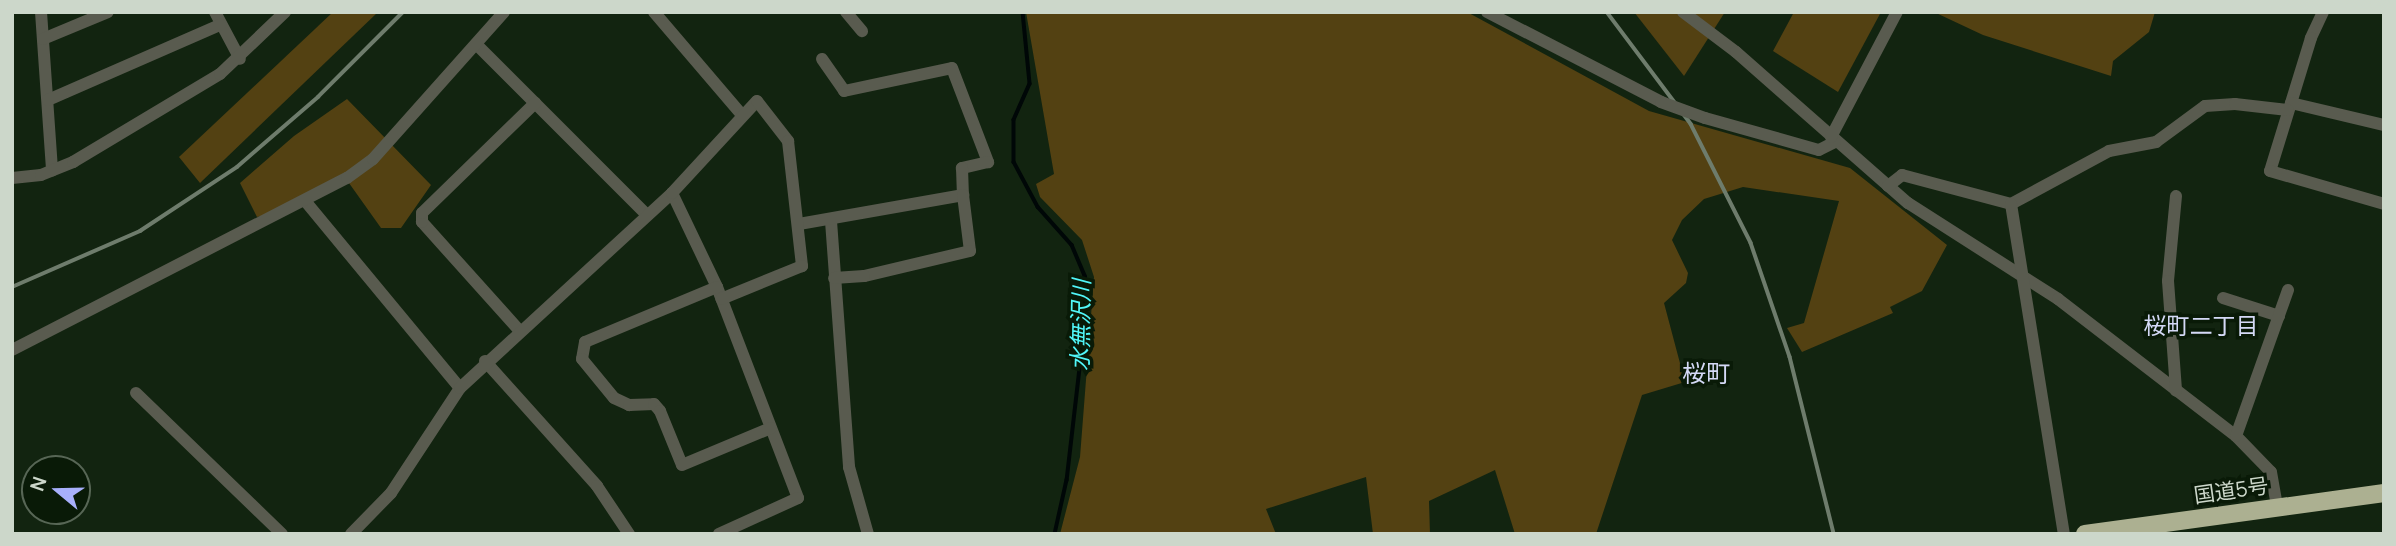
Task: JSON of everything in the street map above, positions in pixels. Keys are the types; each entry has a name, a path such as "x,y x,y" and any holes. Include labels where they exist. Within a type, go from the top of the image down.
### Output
{"highway":[{"name":"国道5号","path":"2085,534 2384,493"}],"street":[{"path":"41,12 52,171"},
{"path":"43,39 108,12"},
{"path":"12,178 52,171 240,59 285,12"},
{"path":"12,350 85,309 306,202 373,159 504,12"},
{"path":"654,12 742,115"},
{"path":"846,12 862,32"},
{"path":"1487,12 1661,102 1705,118 1819,150 1833,139 1897,12"},
{"path":"1683,12 1736,52 1888,186 1965,243 2022,274 2236,436 2271,472 2277,507"},
{"path":"2323,12 2311,38 2270,172 2384,204"},
{"path":"48,100 217,18 240,59"},
{"path":"476,44 646,214"},
{"path":"822,59 844,91 953,68 988,162 962,168 970,251 864,276 834,278"},
{"path":"351,534 391,493 460,388 485,361 672,193 757,101 788,141 802,266 585,342 580,352 582,359 620,402 647,403 660,411 682,466 771,428"},
{"path":"518,330 422,222 422,213 535,103"},
{"path":"1888,186 1902,175 2011,204 2109,151 2156,142 2205,106 2235,104 2289,107 2384,125"},
{"path":"672,193 719,293 798,498 719,534"},
{"path":"799,224 831,221 963,195"},
{"path":"2176,196 2168,281 2176,391"},
{"path":"306,202 460,388"},
{"path":"2011,204 2064,534"},
{"path":"831,221 849,467 868,534"},
{"path":"2236,436 2288,290"},
{"path":"2223,298 2279,316"},
{"path":"485,361 597,485 629,534"},
{"path":"136,393 282,534"}],"shaded area":[{"path":"333,12 378,12 200,183 179,157"},
{"path":"1026,12 1467,12 1649,111 1850,168 1947,245 1922,291 1890,307 1893,313 1802,352 1787,328 1804,323 1839,201 1743,187 1704,199 1682,220 1672,240 1688,273 1686,283 1664,303 1685,382 1642,395 1596,534 1515,534 1495,470 1429,501 1430,534 1373,534 1366,477 1266,509 1276,534 1060,534 1080,457 1094,277 1082,240 1040,197 1036,184 1054,174"},
{"path":"1634,12 1725,12 1684,76"},
{"path":"1794,12 1881,12 1838,92 1773,51"},
{"path":"1934,12 2155,12 2149,32 2113,61 2111,76 1983,35"},
{"path":"347,99 431,185 401,228 381,228 344,176 275,213 257,217 240,183 294,136"}],"waterway":[{"name":"水無沢川","path":"1023,12 1030,84 1014,120 1014,162 1038,207 1072,245 1085,276 1084,334 1067,480 1055,534"}],"railway":[{"path":"12,287 140,231 237,167 318,97 403,12"},
{"path":"1607,12 1691,124 1751,243 1790,357 1834,534"}],"district":[{"name":"桜町二丁目","path":"2201,325"},
{"name":"桜町","path":"1706,373"}]}
